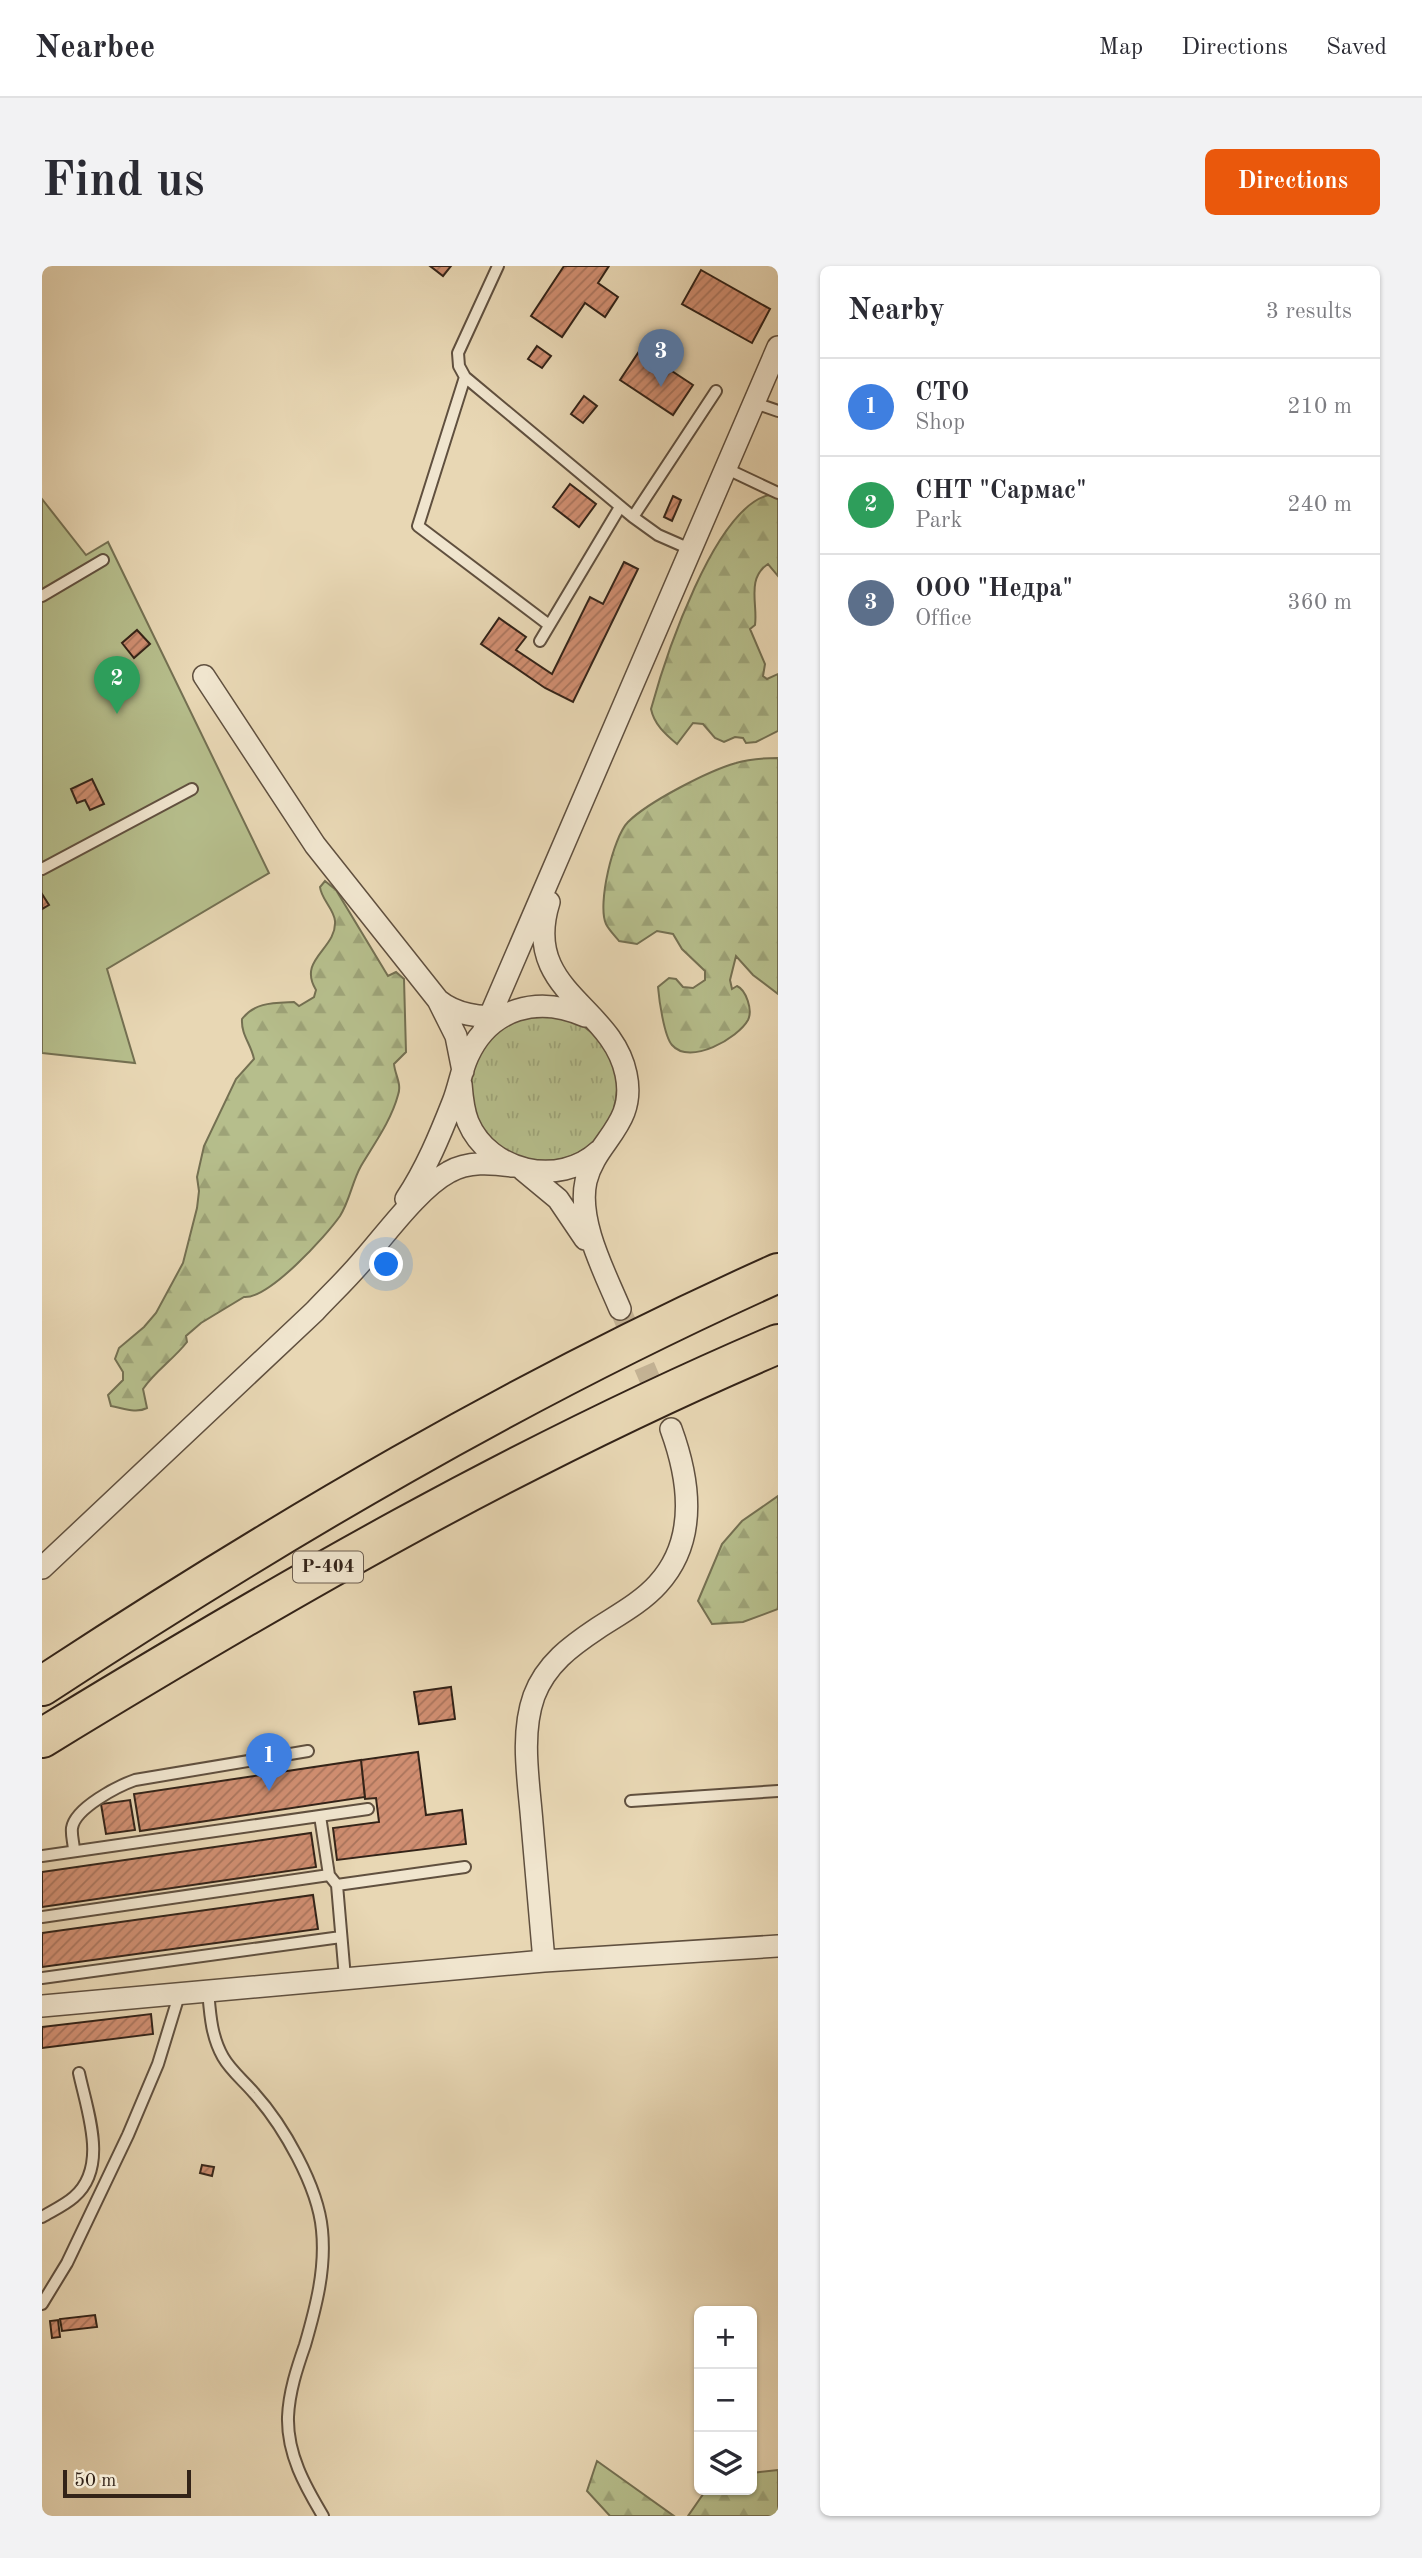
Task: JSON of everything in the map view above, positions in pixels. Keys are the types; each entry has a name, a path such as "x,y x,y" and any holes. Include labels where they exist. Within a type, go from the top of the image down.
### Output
{"highway":[{"name":"Р-404","path":"42,1686 319,1512 498,1412 663,1325 778,1273"},
{"name":"Р-404","path":"42,1738 349,1555 496,1477 624,1414 778,1345"}],"street":[{"path":"381,1238 429,1159 474,1044 494,1020 690,549 778,346"},
{"path":"204,676 315,845 438,1000 456,1036 463,1106 476,1136 496,1157 516,1167 558,1199 602,1267"},
{"path":"576,820 546,911 543,933 548,960 565,990 613,1041 626,1074 626,1104 623,1115 592,1167 586,1181 585,1193 585,1211 602,1267 620,1309"},
{"path":"438,1000 456,1012 494,1020 525,1007 555,1006 587,1017 601,1028"},
{"path":"42,1568 315,1311 426,1190 449,1172 477,1164 539,1172 566,1169 597,1153 611,1138"},
{"path":"544,1961 530,1794 528,1719 534,1696 544,1675 558,1658 657,1586 678,1554 685,1535 687,1489 671,1429"},
{"path":"42,1673 122,1634"},
{"path":"42,1753 85,1726 146,1674"},
{"path":"42,2006 544,1961 778,1946"}],"lane":[{"path":"498,266 458,353 458,366 465,377 633,517 658,535 690,549"},
{"path":"465,377 418,526 549,625"},
{"path":"633,517 716,391"},
{"path":"752,402 778,411"},
{"path":"725,468 778,493"},
{"path":"540,641 620,507"},
{"path":"42,596 103,560"},
{"path":"42,869 192,789"},
{"path":"74,1851 72,1826 80,1812 120,1786 135,1780 308,1751"},
{"path":"631,1801 778,1791"},
{"path":"42,1856 368,1808"},
{"path":"320,1816 329,1875 337,1885 345,1978"},
{"path":"337,1885 465,1867"},
{"path":"42,1917 329,1875"},
{"path":"42,1978 341,1937"},
{"path":"208,1990 214,2037 223,2058 268,2110 295,2149 322,2227 323,2269 313,2318 292,2387 288,2419 292,2452 302,2481 323,2516"},
{"path":"42,2304 66,2263 128,2135 158,2064 180,1992"},
{"path":"42,2217 75,2197 88,2179 94,2160 91,2130 79,2073"}],"green space":[{"path":"769,495 778,497 778,576 768,564 757,577 754,592 755,625 750,629 765,664 763,676 767,679 778,674 778,731 756,742 746,743 743,738 735,737 724,742 715,738 703,724 693,723 677,744 657,724 651,709 680,622 711,555 729,527 749,506"},
{"path":"42,499 86,555 108,542 269,873 107,969 135,1063 42,1053"},
{"path":"778,758 778,994 753,975 736,956 730,980 732,989 737,986 746,996 750,1011 748,1020 734,1034 713,1047 701,1051 680,1051 669,1040 662,1017 658,987 669,978 676,979 683,987 693,988 705,980 705,971 682,949 673,934 657,931 637,944 619,941 612,933 606,924 604,902 612,856 628,822 679,788 736,763"},
{"path":"325,881 336,890 388,976 396,972 404,979 406,1052 394,1064 399,1087 395,1105 358,1172 340,1216 310,1251 268,1288 244,1297 201,1323 186,1336 187,1342 143,1389 147,1408 134,1411 111,1406 108,1395 123,1380 123,1372 115,1359 119,1348 156,1313 183,1263 197,1208 197,1177 204,1146 236,1079 254,1059 243,1030 242,1019 259,1006 294,1002 299,1006 314,997 316,990 311,979 311,970 334,931 335,921 320,887"},
{"path":"544,1015 572,1021 596,1036 611,1060 617,1088 611,1116 596,1140 572,1155 544,1161 516,1155 492,1140 477,1116 471,1088 477,1060 492,1036 516,1021"},
{"path":"778,1496 778,1609 743,1622 712,1624 698,1601 722,1544 742,1521"},
{"path":"597,2461 674,2516 610,2516 587,2491"},
{"path":"778,2470 778,2516 688,2516 703,2495 757,2495 757,2472"}],"building":[{"path":"430,266 451,266 443,276"},
{"path":"564,266 609,266 598,283 618,297 605,317 585,303 562,337 531,316"},
{"path":"701,270 770,309 752,343 682,304"},
{"path":"537,346 551,356 542,368 528,359"},
{"path":"640,350 693,385 673,415 620,380"},
{"path":"584,396 597,406 583,423 571,414"},
{"path":"570,484 596,504 579,527 553,507"},
{"path":"673,496 681,500 672,521 664,517"},
{"path":"624,562 638,569 573,702 545,688 481,644 499,618 526,637 516,650 552,674 590,597 603,604"},
{"path":"137,630 150,644 134,658 122,643"},
{"path":"92,779 104,804 90,810 85,800 77,803 71,789"},
{"path":"42,894 49,905 42,909"},
{"path":"451,1687 455,1719 419,1724 414,1692"},
{"path":"418,1752 426,1815 462,1810 466,1844 337,1860 333,1828 379,1822 376,1798 365,1799 361,1760"},
{"path":"361,1760 365,1797 140,1831 134,1794"},
{"path":"130,1800 135,1830 106,1834 101,1804"},
{"path":"311,1833 316,1867 42,1907 42,1872"},
{"path":"313,1895 318,1929 42,1967 42,1933"},
{"path":"151,2014 153,2034 42,2048 42,2027"},
{"path":"202,2165 214,2167 212,2176 200,2173"},
{"path":"95,2315 97,2327 62,2331 60,2319"},
{"path":"58,2320 60,2337 52,2338 50,2321"}],"tunnel":[{"path":"620,1309 671,1429"}],"place":[{"name":"ООО \"Недра\"","path":"661,387"},
{"name":"СНТ \"Сармас\"","path":"117,714"},
{"name":"СТО","path":"269,1791"}]}
